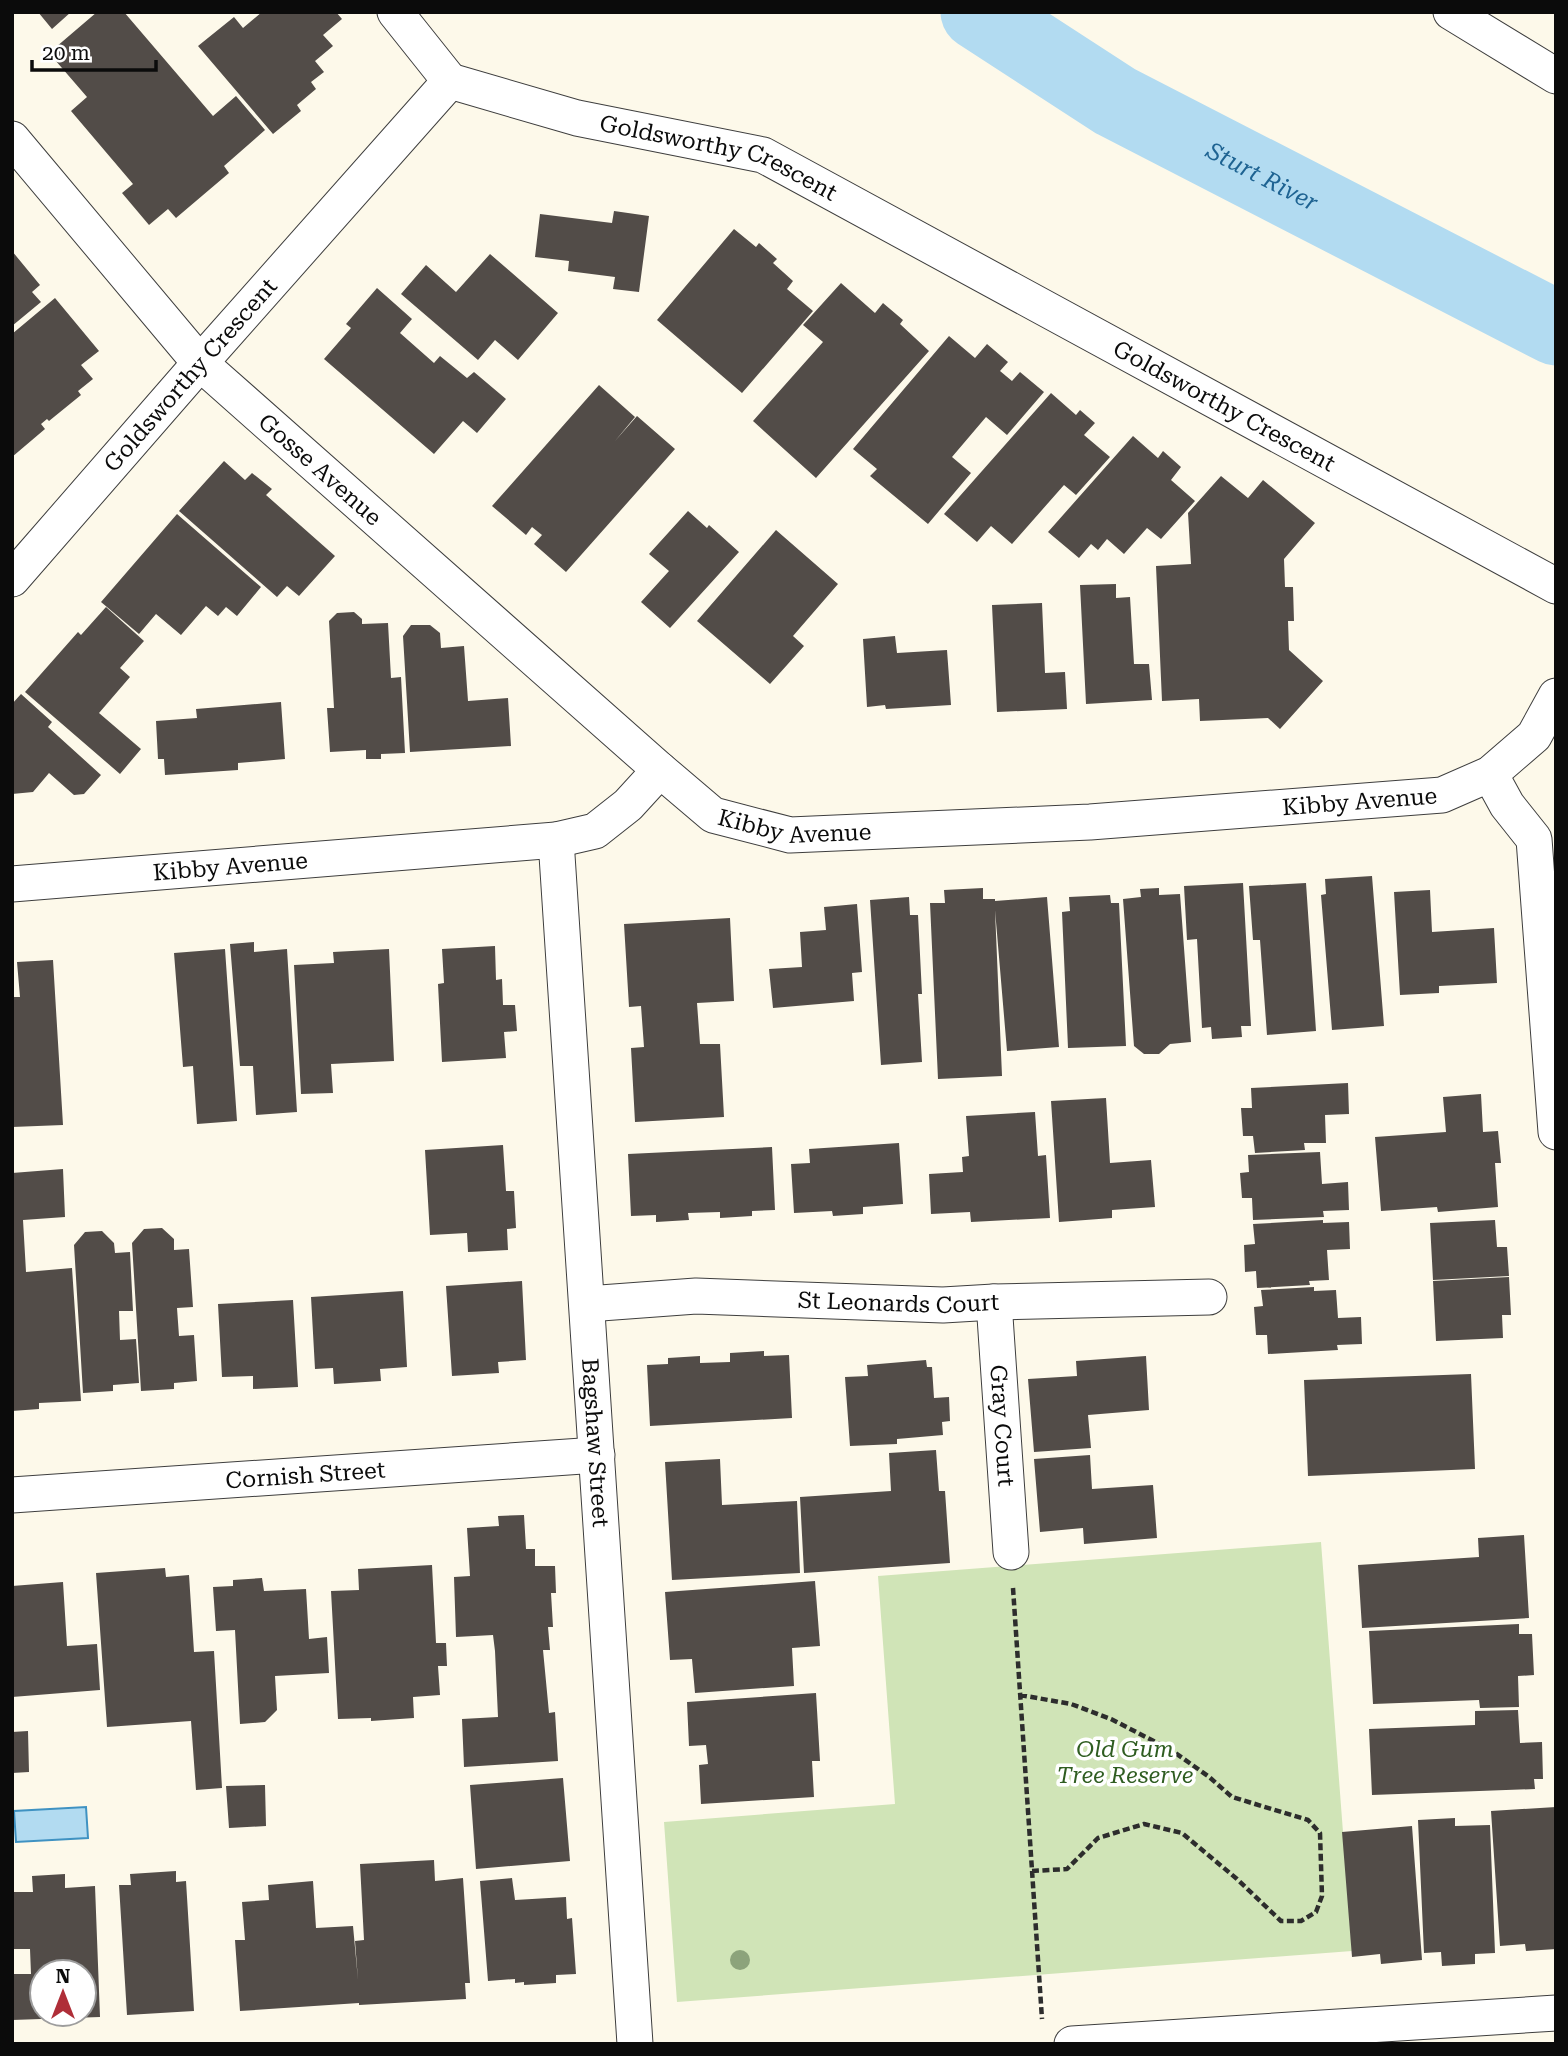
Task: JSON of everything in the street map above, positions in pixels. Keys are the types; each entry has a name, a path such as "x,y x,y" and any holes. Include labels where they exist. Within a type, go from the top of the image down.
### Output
{"street":[{"path":"395,12 450,81"},
{"path":"1451,12 1556,76"},
{"name":"Goldsworthy Crescent","path":"12,579 450,81 578,118 763,155 1556,586"},
{"name":"Gosse Avenue","path":"12,139 200,363 660,770"},
{"name":"Kibby Avenue","path":"12,884 556,840 595,831 628,805 660,770 713,815 790,835 1090,822 1442,795 1490,775 1534,736 1556,696"},
{"path":"1490,775 1507,805 1534,839 1556,1132"},
{"name":"Bagshaw Street","path":"556,840 635,2044"},
{"name":"St Leonards Court","path":"587,1304 696,1296 943,1305 994,1301 1209,1297"},
{"name":"Gray Court","path":"994,1301 1011,1552"},
{"name":"Cornish Street","path":"12,1495 597,1455"},
{"path":"1057,2037 1128,2042 1556,2013"}],"path":[{"path":"1011,1552 1032,1871 1057,2037"},
{"path":"1020,1695 1071,1704 1111,1719 1171,1749 1232,1797 1308,1819 1320,1833 1322,1896 1316,1912 1301,1922 1281,1921 1237,1879 1182,1833 1144,1824 1098,1838 1067,1869 1032,1871"}],"green space":[{"name":"Old Gum Tree Reserve","path":"1321,1542 1352,1951 677,2002 664,1822 895,1804 878,1576"}],"water":[{"path":"86,1807 88,1838 16,1842 14,1811"}],"building":[{"path":"38,12 71,12 52,29"},
{"path":"97,12 124,12 213,116 236,96 265,130 224,166 229,173 176,218 168,209 149,225 122,193 133,184 71,111 87,97 49,53"},
{"path":"262,12 336,12 342,19 323,35 333,46 315,61 324,72 311,82 316,89 297,105 301,111 273,134 198,46 234,17 243,28"},
{"path":"614,211 649,216 639,292 613,289 615,277 568,271 569,261 535,257 540,214 612,223"},
{"path":"734,229 756,247 759,243 777,259 773,263 793,281 787,289 813,311 742,393 657,320"},
{"path":"12,251 40,285 32,292 41,302 12,326"},
{"path":"490,254 558,313 518,360 495,340 478,360 401,294 426,265 456,292"},
{"path":"841,283 875,313 883,303 903,320 900,324 929,351 816,478 753,421 823,342 803,325"},
{"path":"377,288 412,319 400,333 434,363 440,356 467,378 474,372 506,399 477,433 463,421 434,454 324,359 351,328 346,324"},
{"path":"55,298 99,351 81,365 93,379 78,391 81,395 49,421 47,419 41,424 45,429 12,457 12,334"},
{"path":"949,336 975,358 987,344 1008,362 1000,371 1012,381 1020,372 1044,392 1007,435 986,417 952,457 971,473 928,524 870,476 877,469 853,449"},
{"path":"599,385 635,417 615,441 637,416 675,449 566,572 534,544 542,535 532,527 526,535 492,506"},
{"path":"1051,393 1076,415 1080,410 1095,423 1084,435 1110,457 1076,495 1064,485 1012,544 991,526 977,542 944,514"},
{"path":"1133,436 1158,458 1163,451 1181,467 1171,480 1195,501 1161,539 1147,528 1124,554 1107,539 1098,550 1091,544 1079,558 1048,532"},
{"path":"224,461 245,480 252,473 272,489 266,495 335,556 299,596 287,586 277,597 179,511"},
{"path":"1221,476 1248,498 1263,480 1315,523 1284,559 1285,587 1293,587 1294,621 1288,621 1289,650 1323,681 1280,729 1268,718 1200,721 1199,699 1162,701 1156,566 1191,564 1188,513"},
{"path":"688,511 707,528 709,525 739,552 670,628 641,602 669,571 649,554"},
{"path":"177,514 261,587 237,616 226,607 218,616 206,606 181,635 156,614 139,634 101,602"},
{"path":"776,530 838,584 793,636 804,646 770,684 697,621"},
{"path":"1116,584 1116,598 1130,597 1134,664 1149,664 1152,700 1086,704 1080,585"},
{"path":"1042,603 1045,673 1065,672 1067,709 997,712 992,605"},
{"path":"106,607 144,641 120,668 130,677 99,713 141,749 120,774 25,692 78,632 81,635"},
{"path":"354,612 362,619 362,624 388,623 391,678 401,677 405,753 381,754 381,759 366,759 366,750 330,752 327,708 334,708 329,621 337,613"},
{"path":"411,625 430,625 440,633 441,648 464,646 468,701 508,698 511,746 410,752 403,636"},
{"path":"895,636 897,653 947,650 951,705 886,709 885,705 867,707 863,639"},
{"path":"21,694 52,722 48,727 101,775 84,794 74,795 49,773 33,792 12,794 12,704"},
{"path":"281,702 285,759 238,763 238,770 165,775 164,759 158,759 156,721 197,718 196,709"},
{"path":"1372,876 1384,1026 1332,1030 1321,895 1326,894 1325,879"},
{"path":"1243,883 1251,1026 1241,1026 1242,1037 1212,1039 1211,1027 1202,1028 1197,939 1187,940 1184,886"},
{"path":"1306,883 1316,1031 1267,1035 1260,940 1253,940 1249,886"},
{"path":"983,888 983,899 995,901 1047,897 1059,1047 1007,1051 995,910 1002,1076 938,1079 930,903 945,903 944,890"},
{"path":"1159,888 1159,895 1180,894 1191,1042 1170,1044 1159,1054 1144,1054 1134,1046 1123,899 1141,897 1140,889"},
{"path":"1430,890 1432,932 1494,928 1497,983 1439,986 1439,993 1400,995 1394,892"},
{"path":"1110,895 1111,903 1119,903 1126,1046 1068,1048 1062,912 1070,911 1069,897"},
{"path":"909,897 910,915 918,915 922,994 918,994 922,1062 881,1065 870,900"},
{"path":"857,904 862,972 852,973 854,1001 773,1008 769,969 802,967 800,932 826,930 824,907"},
{"path":"730,918 734,1001 697,1003 700,1044 720,1044 724,1117 635,1122 631,1048 644,1047 641,1006 629,1007 624,924"},
{"path":"254,942 254,952 287,949 297,1112 256,1115 253,1066 240,1066 230,944"},
{"path":"495,946 496,980 502,979 503,1005 515,1005 517,1031 504,1032 506,1058 442,1062 438,984 444,983 442,949"},
{"path":"225,949 237,1121 197,1124 193,1066 183,1067 174,953"},
{"path":"389,949 394,1061 331,1064 333,1093 301,1094 294,965 334,963 333,952"},
{"path":"53,960 63,1125 12,1127 12,997 20,997 17,962"},
{"path":"1348,1083 1349,1114 1325,1115 1326,1143 1304,1143 1305,1150 1255,1153 1253,1136 1243,1136 1241,1108 1252,1108 1251,1088"},
{"path":"1481,1094 1483,1132 1498,1131 1501,1163 1495,1163 1498,1207 1438,1212 1437,1207 1381,1211 1375,1137 1446,1132 1443,1097"},
{"path":"1106,1098 1110,1163 1151,1160 1155,1207 1112,1210 1112,1218 1059,1222 1051,1101"},
{"path":"1035,1112 1038,1156 1046,1155 1050,1218 971,1222 970,1212 931,1214 929,1174 963,1172 962,1157 969,1156 966,1116"},
{"path":"899,1143 903,1204 863,1207 863,1214 833,1216 832,1211 794,1213 791,1164 810,1163 809,1149"},
{"path":"503,1145 506,1191 514,1191 516,1228 507,1229 508,1250 468,1252 467,1233 430,1235 425,1150"},
{"path":"772,1147 775,1210 752,1211 752,1216 720,1218 720,1212 688,1213 689,1220 656,1222 656,1215 631,1216 628,1154"},
{"path":"1320,1152 1322,1184 1348,1182 1349,1210 1323,1211 1324,1217 1253,1220 1252,1198 1242,1198 1240,1173 1249,1172 1248,1155"},
{"path":"63,1169 65,1217 23,1220 26,1272 72,1268 81,1401 39,1403 39,1409 12,1411 12,1173"},
{"path":"1323,1220 1323,1223 1349,1222 1350,1249 1327,1250 1329,1280 1309,1281 1310,1285 1257,1288 1256,1271 1245,1272 1244,1245 1255,1244 1253,1224"},
{"path":"1495,1220 1497,1247 1507,1247 1509,1276 1433,1280 1430,1223"},
{"path":"162,1228 174,1239 174,1250 189,1249 193,1307 177,1308 179,1336 194,1335 197,1381 174,1383 174,1389 141,1391 132,1243 144,1229"},
{"path":"102,1231 114,1243 115,1253 130,1252 133,1311 119,1311 120,1340 136,1339 139,1383 113,1385 113,1391 83,1393 74,1245 85,1232"},
{"path":"1509,1277 1511,1315 1502,1315 1503,1338 1436,1341 1433,1281"},
{"path":"522,1281 526,1360 498,1362 499,1373 452,1376 446,1286"},
{"path":"1314,1287 1314,1291 1336,1290 1338,1318 1361,1317 1362,1344 1337,1345 1338,1350 1268,1354 1267,1335 1256,1335 1254,1307 1263,1306 1261,1290"},
{"path":"403,1291 407,1367 380,1369 381,1381 334,1384 333,1368 315,1369 311,1297"},
{"path":"293,1300 298,1387 253,1389 253,1376 222,1377 218,1304"},
{"path":"764,1351 764,1356 789,1355 792,1418 650,1426 647,1365 668,1364 668,1358 700,1356 700,1363 730,1362 730,1353"},
{"path":"1146,1356 1149,1410 1088,1415 1091,1448 1034,1452 1028,1379 1077,1376 1076,1361"},
{"path":"926,1360 927,1367 932,1367 934,1398 949,1397 950,1421 942,1422 943,1435 897,1439 897,1444 850,1446 845,1377 868,1376 867,1365"},
{"path":"1471,1374 1475,1469 1308,1476 1304,1380"},
{"path":"936,1450 939,1491 945,1491 950,1563 804,1573 800,1497 891,1491 889,1453"},
{"path":"1090,1455 1092,1489 1153,1485 1157,1538 1084,1544 1083,1528 1040,1532 1034,1459"},
{"path":"720,1459 722,1505 797,1501 800,1573 672,1580 665,1462"},
{"path":"524,1515 526,1549 535,1549 535,1566 555,1566 556,1593 551,1593 553,1627 548,1627 550,1650 543,1650 549,1713 555,1712 558,1761 464,1767 462,1719 498,1717 495,1651 493,1635 456,1637 454,1577 470,1576 467,1528 499,1526 498,1516"},
{"path":"1524,1535 1529,1618 1362,1628 1358,1565 1479,1557 1478,1538"},
{"path":"432,1565 436,1643 446,1643 447,1666 438,1666 440,1695 413,1697 414,1718 371,1721 371,1718 338,1719 331,1591 359,1590 358,1569"},
{"path":"165,1568 166,1577 189,1575 194,1652 214,1651 222,1788 196,1790 191,1721 107,1727 96,1573"},
{"path":"262,1578 264,1591 306,1589 309,1639 327,1637 329,1673 275,1676 277,1710 265,1722 240,1724 235,1630 216,1631 213,1587 233,1586 233,1580"},
{"path":"815,1581 820,1646 792,1648 794,1686 695,1693 692,1659 670,1660 665,1592"},
{"path":"63,1582 67,1646 97,1644 100,1690 12,1697 12,1586"},
{"path":"1519,1624 1519,1634 1532,1634 1534,1675 1518,1676 1519,1707 1480,1708 1479,1700 1373,1704 1369,1631"},
{"path":"816,1693 820,1761 812,1761 814,1797 701,1804 699,1765 708,1764 706,1745 689,1746 687,1702"},
{"path":"1518,1710 1520,1743 1542,1742 1543,1779 1534,1779 1535,1789 1372,1795 1369,1729 1475,1725 1475,1711"},
{"path":"28,1731 29,1772 12,1773 12,1732"},
{"path":"563,1778 570,1861 476,1869 470,1785"},
{"path":"265,1785 266,1826 229,1828 226,1786"},
{"path":"1556,1807 1556,1949 1526,1951 1525,1944 1500,1946 1491,1811"},
{"path":"1455,1818 1455,1826 1490,1825 1495,1953 1475,1954 1475,1964 1442,1966 1441,1952 1424,1953 1418,1820"},
{"path":"1412,1826 1422,1960 1381,1964 1380,1954 1352,1957 1342,1832"},
{"path":"434,1860 435,1881 463,1878 470,1983 465,1983 466,1999 240,2011 235,1940 245,1940 242,1902 269,1900 268,1885 313,1881 316,1928 353,1926 358,1980 355,1941 364,1940 360,1864"},
{"path":"176,1871 176,1882 186,1881 194,2011 127,2015 119,1885 131,1885 130,1874"},
{"path":"65,1874 65,1888 95,1886 98,1958 30,1958 30,1949 12,1949 12,1892 33,1892 32,1876"},
{"path":"512,1878 515,1900 566,1897 567,1919 572,1918 576,1974 556,1975 556,1983 524,1985 524,1982 515,1983 515,1979 488,1981 480,1881"},
{"path":"98,1965 100,2017 98,2017"},
{"path":"12,1974 28,1974 28,2019 12,2020"}],"waterway":[{"name":"Sturt River","path":"978,12 1115,101 1556,328"}]}
